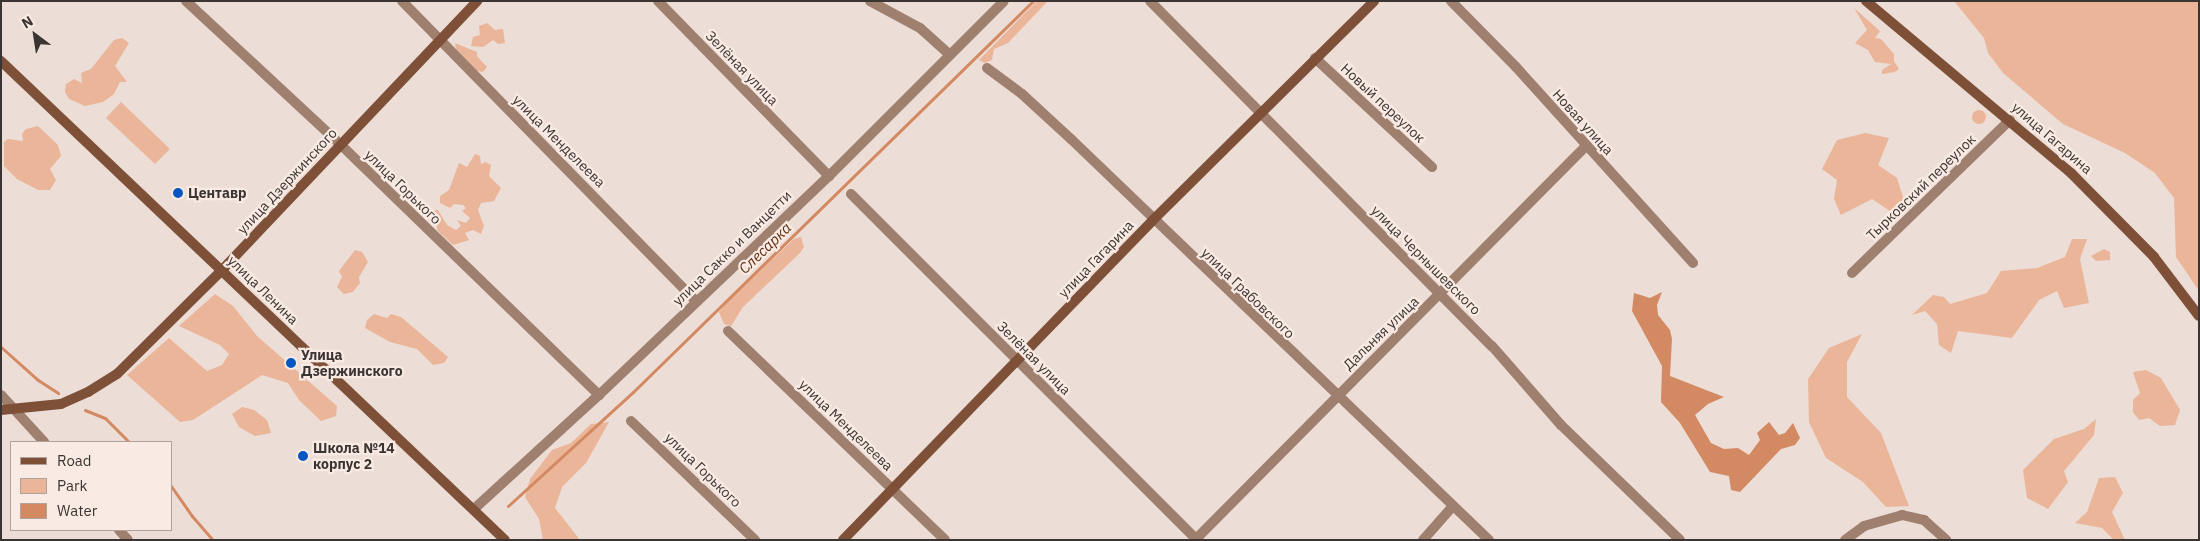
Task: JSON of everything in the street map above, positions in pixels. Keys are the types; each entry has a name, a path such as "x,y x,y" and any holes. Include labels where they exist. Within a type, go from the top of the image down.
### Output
{"main road":[{"name":"улица Дзержинского","path":"1,410 62,404 110,379 222,270 477,1"},
{"name":"улица Гагарина","path":"842,540 1153,220 1374,1"},
{"name":"улица Гагарина","path":"1866,1 2010,120 2106,207 2173,278 2199,316"},
{"name":"улица Ленина","path":"1,62 505,540"}],"street":[{"name":"улица Горького","path":"186,1 340,144 599,395"},
{"name":"улица Менделеева","path":"402,1 696,301"},
{"name":"Зелёная улица","path":"658,1 829,176"},
{"path":"870,1 920,28 950,55"},
{"name":"улица Сакко и Ванцетти","path":"474,509 599,395 829,176 1004,1"},
{"name":"улица Чернышевского","path":"1150,1 1441,294 1561,424 1680,540"},
{"name":"Новая улица","path":"1451,1 1498,48 1693,263"},
{"name":"Новый переулок","path":"1316,58 1432,167"},
{"name":"улица Грабовского","path":"987,68 1040,110 1336,396 1489,540"},
{"name":"Тырковский переулок","path":"1852,273 2010,120"},
{"name":"Дальняя улица","path":"1196,539 1586,146"},
{"name":"Зелёная улица","path":"851,194 1196,539"},
{"name":"улица Менделеева","path":"728,331 945,540"},
{"path":"1,395 43,441"},
{"name":"улица Горького","path":"631,421 755,540"},
{"path":"1423,540 1453,506"},
{"path":"1845,540 1864,526 1902,515 1924,520 1946,540"}],"green space":[{"path":"1037,1 1048,1 1008,43 994,49 992,60 985,63 979,60"},
{"path":"1954,1 2199,1 2199,291 2176,257 2174,198 2155,173 2125,153 2063,124 2003,73 1988,53 1984,38"},
{"path":"1854,8 1880,31 1875,38 1881,39 1894,54 1894,61 1899,69 1895,72 1882,74 1882,70 1891,64 1875,62 1868,50 1855,43 1867,30"},
{"path":"487,23 495,30 503,29 505,43 498,44 493,40 483,47 471,46 473,37 480,35 479,26"},
{"path":"122,38 129,43 115,66 127,82 120,82 114,94 103,102 85,106 69,99 65,92 66,84 74,79 82,83 81,73 91,69 114,40"},
{"path":"455,43 477,52 477,56 487,67 483,72 477,71 456,49"},
{"path":"121,102 170,149 155,164 106,118"},
{"path":"1976,110 1982,110 1986,117 1982,124 1976,124 1972,120 1972,114"},
{"path":"38,126 58,145 61,156 50,169 56,180 50,190 38,190 17,179 4,166 4,142 8,139 23,141 22,134 26,129"},
{"path":"1865,133 1889,138 1878,165 1897,178 1904,200 1890,211 1872,199 1841,215 1834,199 1837,180 1822,169 1837,140"},
{"path":"475,154 480,156 481,164 486,162 491,165 489,176 501,188 494,201 481,203 478,210 484,226 481,234 473,230 465,233 469,240 453,245 437,230 437,224 427,219 430,211 438,210 447,225 456,230 461,226 457,220 466,223 470,218 462,211 466,208 463,205 454,204 450,208 440,203 440,196 449,190 459,163 467,167"},
{"path":"801,237 804,247 800,253 743,307 731,326 724,324 719,312 730,299 794,239"},
{"path":"2072,239 2087,239 2080,259 2089,303 2064,308 2057,291 2039,300 2012,338 1958,331 1951,353 1939,345 1937,324 1925,311 1912,315 1933,295 1944,297 1950,304 1987,293 2001,271 2037,268 2065,257"},
{"path":"2104,249 2110,252 2110,260 2096,261 2091,256"},
{"path":"355,250 362,252 368,262 359,277 360,283 353,292 344,294 337,287 342,277 339,271"},
{"path":"215,294 233,306 257,336 337,406 336,416 321,421 299,400 288,383 262,375 193,420 180,422 127,375 169,338 207,371 222,365 229,354 220,345 179,326"},
{"path":"374,314 387,318 391,314 401,317 448,357 444,363 433,365 417,349 390,342 365,328 367,320"},
{"path":"1862,334 1847,362 1847,397 1881,433 1909,506 1886,507 1863,482 1826,458 1809,422 1808,379 1829,348"},
{"path":"2146,370 2161,378 2180,410 2175,425 2160,426 2149,418 2139,420 2133,412 2133,400 2140,393 2133,372"},
{"path":"242,407 254,410 267,420 271,433 255,436 239,427 232,414"},
{"path":"2096,419 2094,435 2064,471 2068,482 2048,509 2027,498 2023,470 2054,439 2084,429"},
{"path":"609,422 586,463 562,487 555,508 580,540 543,540 539,519 525,497 530,479 552,450 571,443 591,424"},
{"path":"2115,477 2123,493 2112,512 2125,540 2114,540 2102,528 2075,523 2087,512 2099,478"}],"water":[{"path":"1662,292 1657,305 1658,315 1670,330 1672,339 1670,376 1724,397 1708,404 1695,415 1711,443 1724,449 1738,448 1749,455 1760,440 1757,433 1769,422 1779,435 1785,433 1793,423 1800,438 1795,445 1781,449 1740,492 1731,490 1729,476 1710,472 1680,423 1661,402 1662,366 1632,311 1634,293 1650,298"}],"waterway":[{"name":"Слесарка","path":"508,506 633,392 1033,1"},
{"name":"Слесарка","path":"1,347 38,380 58,393"},
{"name":"Слесарка","path":"85,410 105,418 128,441"},
{"name":"Слесарка","path":"172,487 192,516 213,540"}],"place":[{"name":"Центавр","path":"178,193"},
{"name":"Улица Дзержинского","path":"291,363"},
{"name":"Школа №14 корпус 2","path":"303,456"}]}
